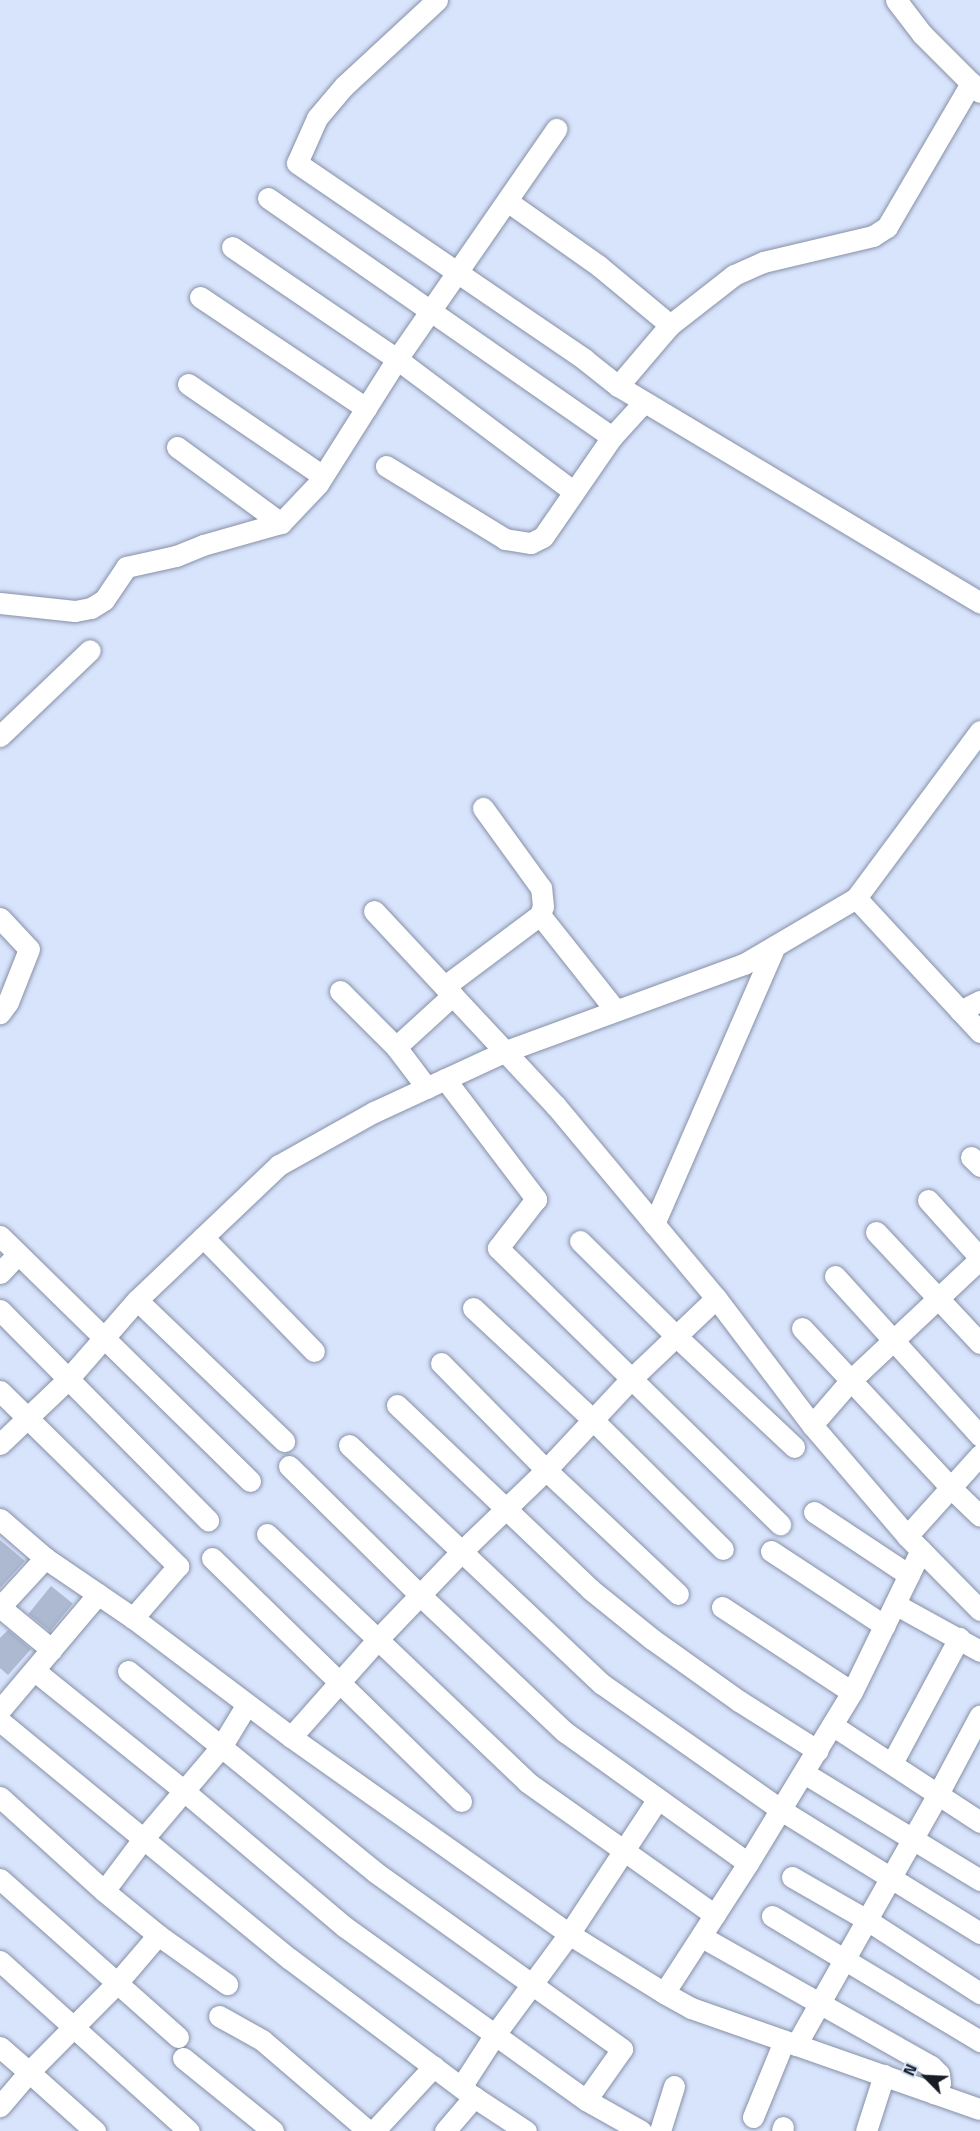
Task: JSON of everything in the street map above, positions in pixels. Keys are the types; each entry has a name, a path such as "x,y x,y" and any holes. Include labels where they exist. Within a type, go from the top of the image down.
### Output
{"street":[{"path":"437,0 344,87 317,118 297,163 584,359 618,386 980,603"},
{"path":"618,386 669,325 734,275 763,262 873,236 887,227 975,87 922,34 896,0"},
{"path":"0,603 75,611 91,608 104,600 126,567 176,556 203,545 281,523 323,476 397,359 459,273 556,129"},
{"path":"268,198 612,437"},
{"path":"507,201 598,266 669,325"},
{"path":"232,247 397,359 574,492"},
{"path":"200,297 366,408"},
{"path":"188,384 323,476"},
{"path":"386,466 505,539 531,543 543,537 612,437 644,402"},
{"path":"177,447 281,523"},
{"path":"0,736 90,650"},
{"path":"0,1444 68,1379 137,1300 279,1165 374,1112 506,1051 744,964 856,898 980,731"},
{"path":"396,1047 449,990 540,915 543,897 541,888 483,808"},
{"path":"856,898 980,1032"},
{"path":"374,911 506,1051 716,1298 812,1425 914,1543 980,1610"},
{"path":"540,915 616,1011"},
{"path":"0,918 29,948 3,1003"},
{"path":"654,1224 775,946"},
{"path":"340,991 436,1083 536,1199 498,1248 780,1524"},
{"path":"960,1011 980,1002"},
{"path":"812,1425 851,1380 980,1259 928,1200"},
{"path":"876,1232 980,1343"},
{"path":"0,1236 250,1481"},
{"path":"203,1237 314,1351"},
{"path":"580,1242 794,1447"},
{"path":"0,1273 18,1254"},
{"path":"835,1276 980,1436"},
{"path":"291,1737 377,1640 462,1551 546,1470 631,1379 716,1298"},
{"path":"137,1300 284,1441"},
{"path":"473,1308 593,1420 723,1549"},
{"path":"0,1310 208,1520"},
{"path":"802,1328 951,1488 980,1516"},
{"path":"441,1363 546,1470 678,1594"},
{"path":"0,1391 178,1566 133,1618"},
{"path":"397,1405 590,1589 652,1639 739,1701 818,1750"},
{"path":"349,1445 602,1684 781,1810 980,1933"},
{"path":"664,1993 702,1937 852,1692 909,1575 914,1543 951,1488 980,1455"},
{"path":"289,1466 421,1596 565,1732 748,1863"},
{"path":"814,1512 909,1575"},
{"path":"0,1519 45,1558 133,1618 291,1737 569,1934 664,1993 692,2008 980,2109"},
{"path":"267,1534 527,1782 715,1916"},
{"path":"771,1551 885,1626"},
{"path":"45,1558 0,1607 52,1650"},
{"path":"212,1558 461,1801"},
{"path":"0,1710 98,1594"},
{"path":"895,1604 980,1651"},
{"path":"722,1607 852,1692"},
{"path":"892,1763 959,1638"},
{"path":"35,1671 184,1791 345,1927 496,2033 586,2100 641,2131"},
{"path":"128,1671 375,1872 622,2049 586,2100"},
{"path":"104,1891 143,1839 221,1747 247,1704"},
{"path":"753,2116 790,2043 820,2003 980,1715"},
{"path":"0,1721 290,1959 521,2130"},
{"path":"832,1725 980,1822"},
{"path":"804,1773 980,1880"},
{"path":"0,1797 104,1891 158,1935 227,1983"},
{"path":"445,2131 496,2033 569,1934 657,1800"},
{"path":"792,1877 867,1920 980,1992"},
{"path":"0,1879 178,2037"},
{"path":"772,1916 980,2041"},
{"path":"0,2106 29,2072 116,1984 158,1935"},
{"path":"702,1937 931,2066 939,2074 940,2083 934,2093"},
{"path":"0,1961 189,2131"},
{"path":"219,2016 262,2040 368,2131"},
{"path":"0,2047 95,2131"},
{"path":"183,2058 273,2131"},
{"path":"375,2131 434,2066"},
{"path":"866,2131 884,2075"},
{"path":"660,2131 674,2086"}],"building":[{"path":"0,1540 25,1561 0,1588"},
{"path":"51,1586 73,1604 50,1632 28,1614"},
{"path":"8,1630 31,1649 8,1675 0,1668 0,1638"}]}
